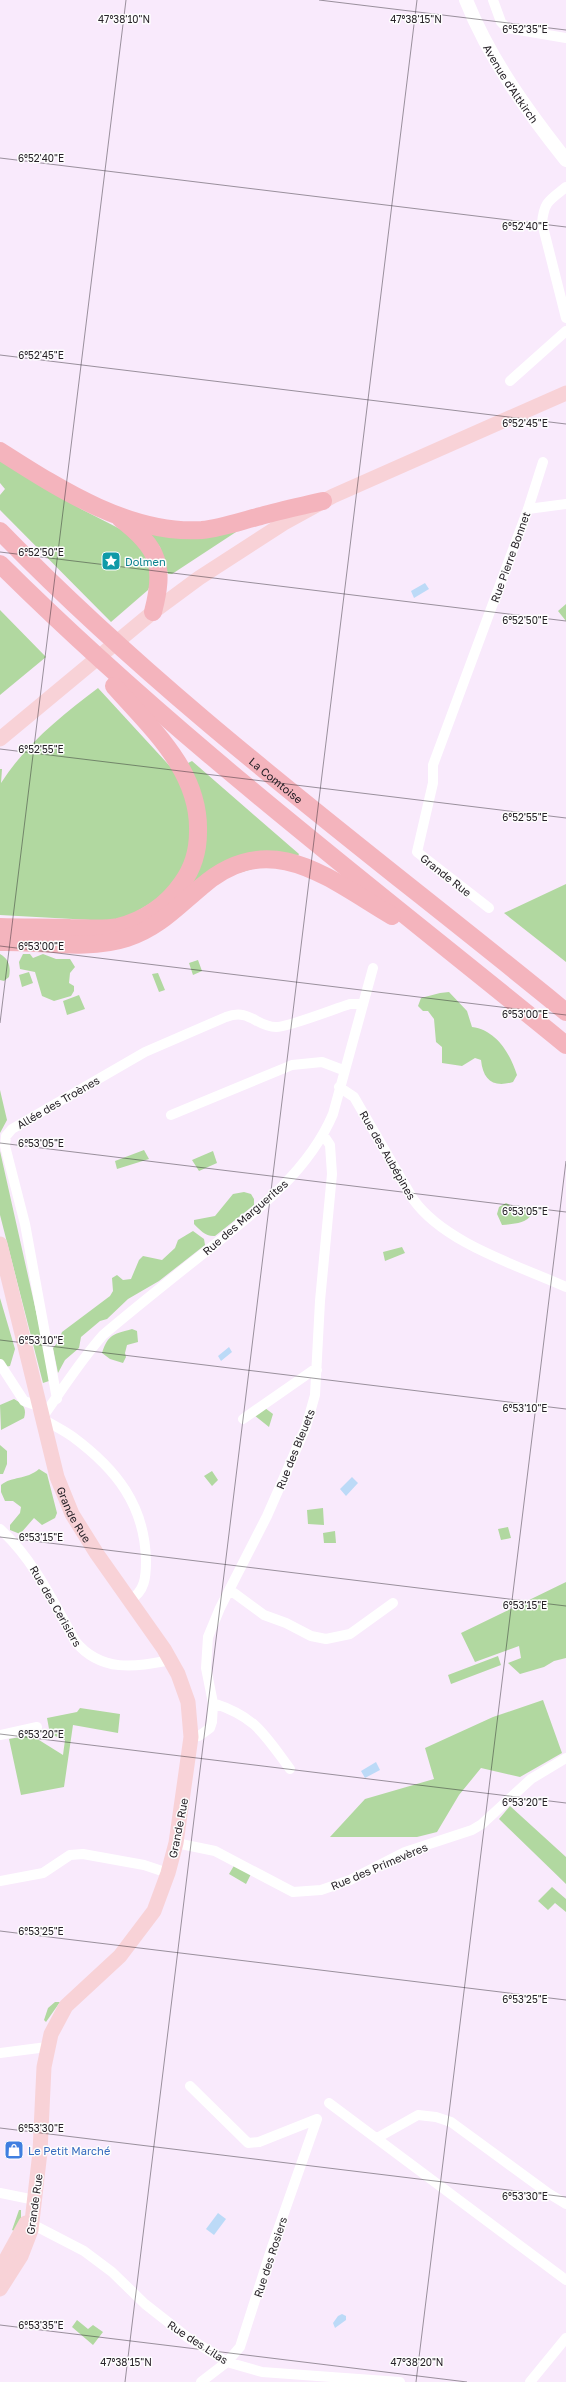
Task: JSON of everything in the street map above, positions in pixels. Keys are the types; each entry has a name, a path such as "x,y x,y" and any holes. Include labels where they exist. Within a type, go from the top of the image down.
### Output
{"highway":[{"path":"0,451 65,490 114,514 164,527 202,530 323,501"},
{"path":"114,514 143,538 156,557 159,571 160,589 153,612"},
{"name":"La Comtoise","path":"0,531 71,601 200,717 566,1012"},
{"path":"0,564 121,680 194,743 566,1045"},
{"path":"0,927 108,928 135,921 164,904 179,888 189,871 197,847 198,818 195,798 179,762 52,615"},
{"path":"0,942 95,944 126,938 150,929 167,918 205,883 228,868 253,860 273,859 297,863 331,878 450,950"}],"main road":[{"path":"0,739 153,612 199,578 284,523 323,501 566,393"},
{"path":"0,1244 8,1296"},
{"path":"0,1281 8,1296"},
{"name":"Grande Rue","path":"0,2289 21,2256 29,2238 30,2221 35,2200 47,2047 55,2024 66,2006 120,1956 148,1921 168,1873 176,1843 191,1737 188,1702 182,1683 171,1660 97,1554 72,1514 58,1477 40,1412 27,1356 8,1296"},
{"path":"0,2270 30,2221"}],"street":[{"name":"Avenue d'Altkirch","path":"466,0 498,64 526,108 566,160"},
{"path":"493,0 501,22 507,28 566,38"},
{"path":"566,188 554,195 543,208 542,223 566,318"},
{"path":"510,381 566,331"},
{"name":"Rue Pierre Bonnet","path":"433,765 528,509 543,462"},
{"path":"528,509 566,504"},
{"name":"Grande Rue","path":"433,765 433,783 417,852 488,908"},
{"name":"Rue des Marguerites","path":"40,1412 57,1399 81,1359 103,1335 267,1200 312,1153 324,1136 333,1114 343,1070 373,968"},
{"name":"Allée des Troènes","path":"57,1399 25,1224 7,1159 5,1146 6,1136 12,1129 130,1061 234,1014 247,1015 278,1027 350,1004 362,1004"},
{"path":"172,1115 292,1065 322,1062 343,1070"},
{"name":"Rue des Aubépines","path":"339,1087 354,1097 413,1199 422,1211 435,1223 483,1250 566,1287"},
{"name":"Rue des Bleuets","path":"191,1737 199,1736 210,1728 213,1703 206,1668 208,1637 267,1516 306,1427 314,1395 317,1370 320,1301 332,1174 330,1145 324,1136"},
{"path":"0,1364 24,1401 74,1437 104,1464 128,1492 135,1504 145,1538 146,1573 142,1590 130,1600"},
{"path":"243,1419 312,1371 317,1370"},
{"name":"Rue des Cerisiers","path":"0,1529 14,1541 33,1566 75,1641 84,1652 98,1662 128,1666 154,1665 171,1660"},
{"path":"230,1590 264,1615 286,1623 311,1636 326,1639 350,1634 393,1603"},
{"path":"213,1703 246,1717 266,1737 290,1769"},
{"path":"0,1735 37,1727"},
{"name":"Rue des Primevères","path":"176,1843 215,1851 293,1892 320,1890 356,1877 405,1852 472,1830 482,1824 540,1772 566,1758"},
{"path":"0,1881 43,1873 70,1855 83,1854 131,1862 168,1873"},
{"path":"0,2053 47,2047"},
{"name":"Rue des Rosiers","path":"190,2086 248,2144 259,2142 317,2118 272,2247 240,2347 226,2362 201,2382"},
{"path":"329,2103 566,2280"},
{"path":"377,2138 418,2115 436,2116 451,2122 548,2193 566,2204"},
{"path":"0,2193 35,2200"},
{"name":"Rue des Lilas","path":"30,2221 84,2251 112,2272 145,2304 187,2337 226,2362 262,2372 400,2382"},
{"path":"530,2382 566,2338"}],"green space":[{"path":"0,460 81,509 126,532 148,556 151,583 148,590 111,622 0,510 0,495 5,489 0,483"},
{"path":"236,532 172,574 168,574 160,547 149,533"},
{"path":"566,604 566,621 558,611"},
{"path":"0,610 46,657 0,695"},
{"path":"98,688 178,775 186,795 192,828 185,866 161,897 129,916 109,921 0,915 0,769 2,769 1,783 33,743 45,731"},
{"path":"192,761 299,854 298,856 193,886 188,763"},
{"path":"566,884 566,962 504,913"},
{"path":"0,954 7,961 10,970 9,977 4,981 0,980"},
{"path":"23,954 30,954 33,958 43,954 56,959 70,959 75,967 70,973 69,983 74,986 74,991 71,996 54,1001 42,996 35,972 20,969 19,962"},
{"path":"198,960 202,971 193,975 189,963"},
{"path":"29,972 33,983 22,987 19,975"},
{"path":"158,973 165,990 159,992 152,974"},
{"path":"449,992 467,1011 472,1027 481,1029 488,1033 501,1044 506,1051 517,1075 513,1082 500,1084 490,1081 484,1073 481,1060 475,1058 462,1066 442,1063 442,1047 436,1042 434,1019 428,1011 423,1011 418,1006 421,998"},
{"path":"79,995 85,1009 67,1015 63,1001"},
{"path":"0,1090 7,1120 0,1133"},
{"path":"144,1150 149,1159 117,1169 115,1161"},
{"path":"0,1151 46,1356 49,1381 43,1383 0,1215"},
{"path":"213,1151 217,1163 199,1171 192,1160"},
{"path":"244,1192 251,1194 254,1199 254,1205 215,1236 206,1234 194,1224 194,1220 215,1216 233,1194"},
{"path":"506,1203 512,1206 525,1206 532,1214 523,1222 502,1225 497,1214 499,1207"},
{"path":"193,1231 204,1239 205,1245 159,1281 128,1299 107,1319 100,1321 81,1337 79,1348 65,1360 58,1373 53,1348 58,1342 62,1332 110,1296 113,1291 112,1278 117,1275 123,1280 131,1279 139,1260 143,1256 162,1260 175,1248 178,1240"},
{"path":"402,1247 405,1253 385,1261 383,1252"},
{"path":"0,1298 15,1349 10,1366 5,1367 0,1362"},
{"path":"132,1329 137,1331 138,1342 127,1345 125,1353 126,1357 123,1363 110,1359 102,1353 109,1338 121,1332"},
{"path":"14,1399 24,1407 24,1418 1,1430 0,1405"},
{"path":"265,1408 273,1414 269,1427 254,1415"},
{"path":"0,1445 7,1451 7,1464 3,1474 0,1474"},
{"path":"39,1469 47,1474 57,1513 55,1518 42,1525 34,1518 20,1534 10,1530 10,1525 20,1513 21,1507 13,1501 5,1501 1,1492 1,1485 10,1480 29,1475"},
{"path":"212,1471 218,1480 212,1486 204,1476"},
{"path":"323,1508 324,1525 308,1524 307,1510"},
{"path":"508,1527 511,1538 501,1540 498,1529"},
{"path":"335,1531 336,1543 324,1543 323,1533"},
{"path":"566,1582 566,1658 554,1661 544,1667 520,1674 508,1663 521,1658 519,1646 475,1662 461,1633"},
{"path":"498,1656 501,1665 451,1684 448,1675"},
{"path":"543,1700 562,1753 520,1777 481,1768 459,1795 437,1832 417,1837 330,1837 365,1799 434,1779 425,1748 493,1717"},
{"path":"80,1708 120,1714 118,1733 73,1725 64,1787 21,1795 9,1739 31,1735 63,1755 65,1740 50,1734 47,1718 77,1712"},
{"path":"510,1806 566,1857 566,1884 499,1819"},
{"path":"235,1864 251,1874 246,1884 229,1874"},
{"path":"552,1887 566,1899 566,1912 555,1903 548,1910 538,1901"},
{"path":"55,2002 60,2002 46,2022 44,2020 48,2008"},
{"path":"19,2210 21,2210 21,2222 17,2232 12,2230"},
{"path":"77,2320 88,2329 93,2325 103,2332 93,2345 72,2327"}],"water":[{"path":"425,583 429,589 414,598 411,591"},
{"path":"229,1347 232,1352 221,1361 218,1356"},
{"path":"352,1477 358,1483 346,1496 340,1489"},
{"path":"376,1762 380,1770 365,1778 361,1771"},
{"path":"218,2213 226,2219 214,2235 206,2229"},
{"path":"342,2314 346,2316 346,2320 335,2328 333,2323 338,2316"}],"place":[{"name":"Dolmen","path":"111,561"},
{"name":"Le Petit Marché","path":"14,2150"}]}
